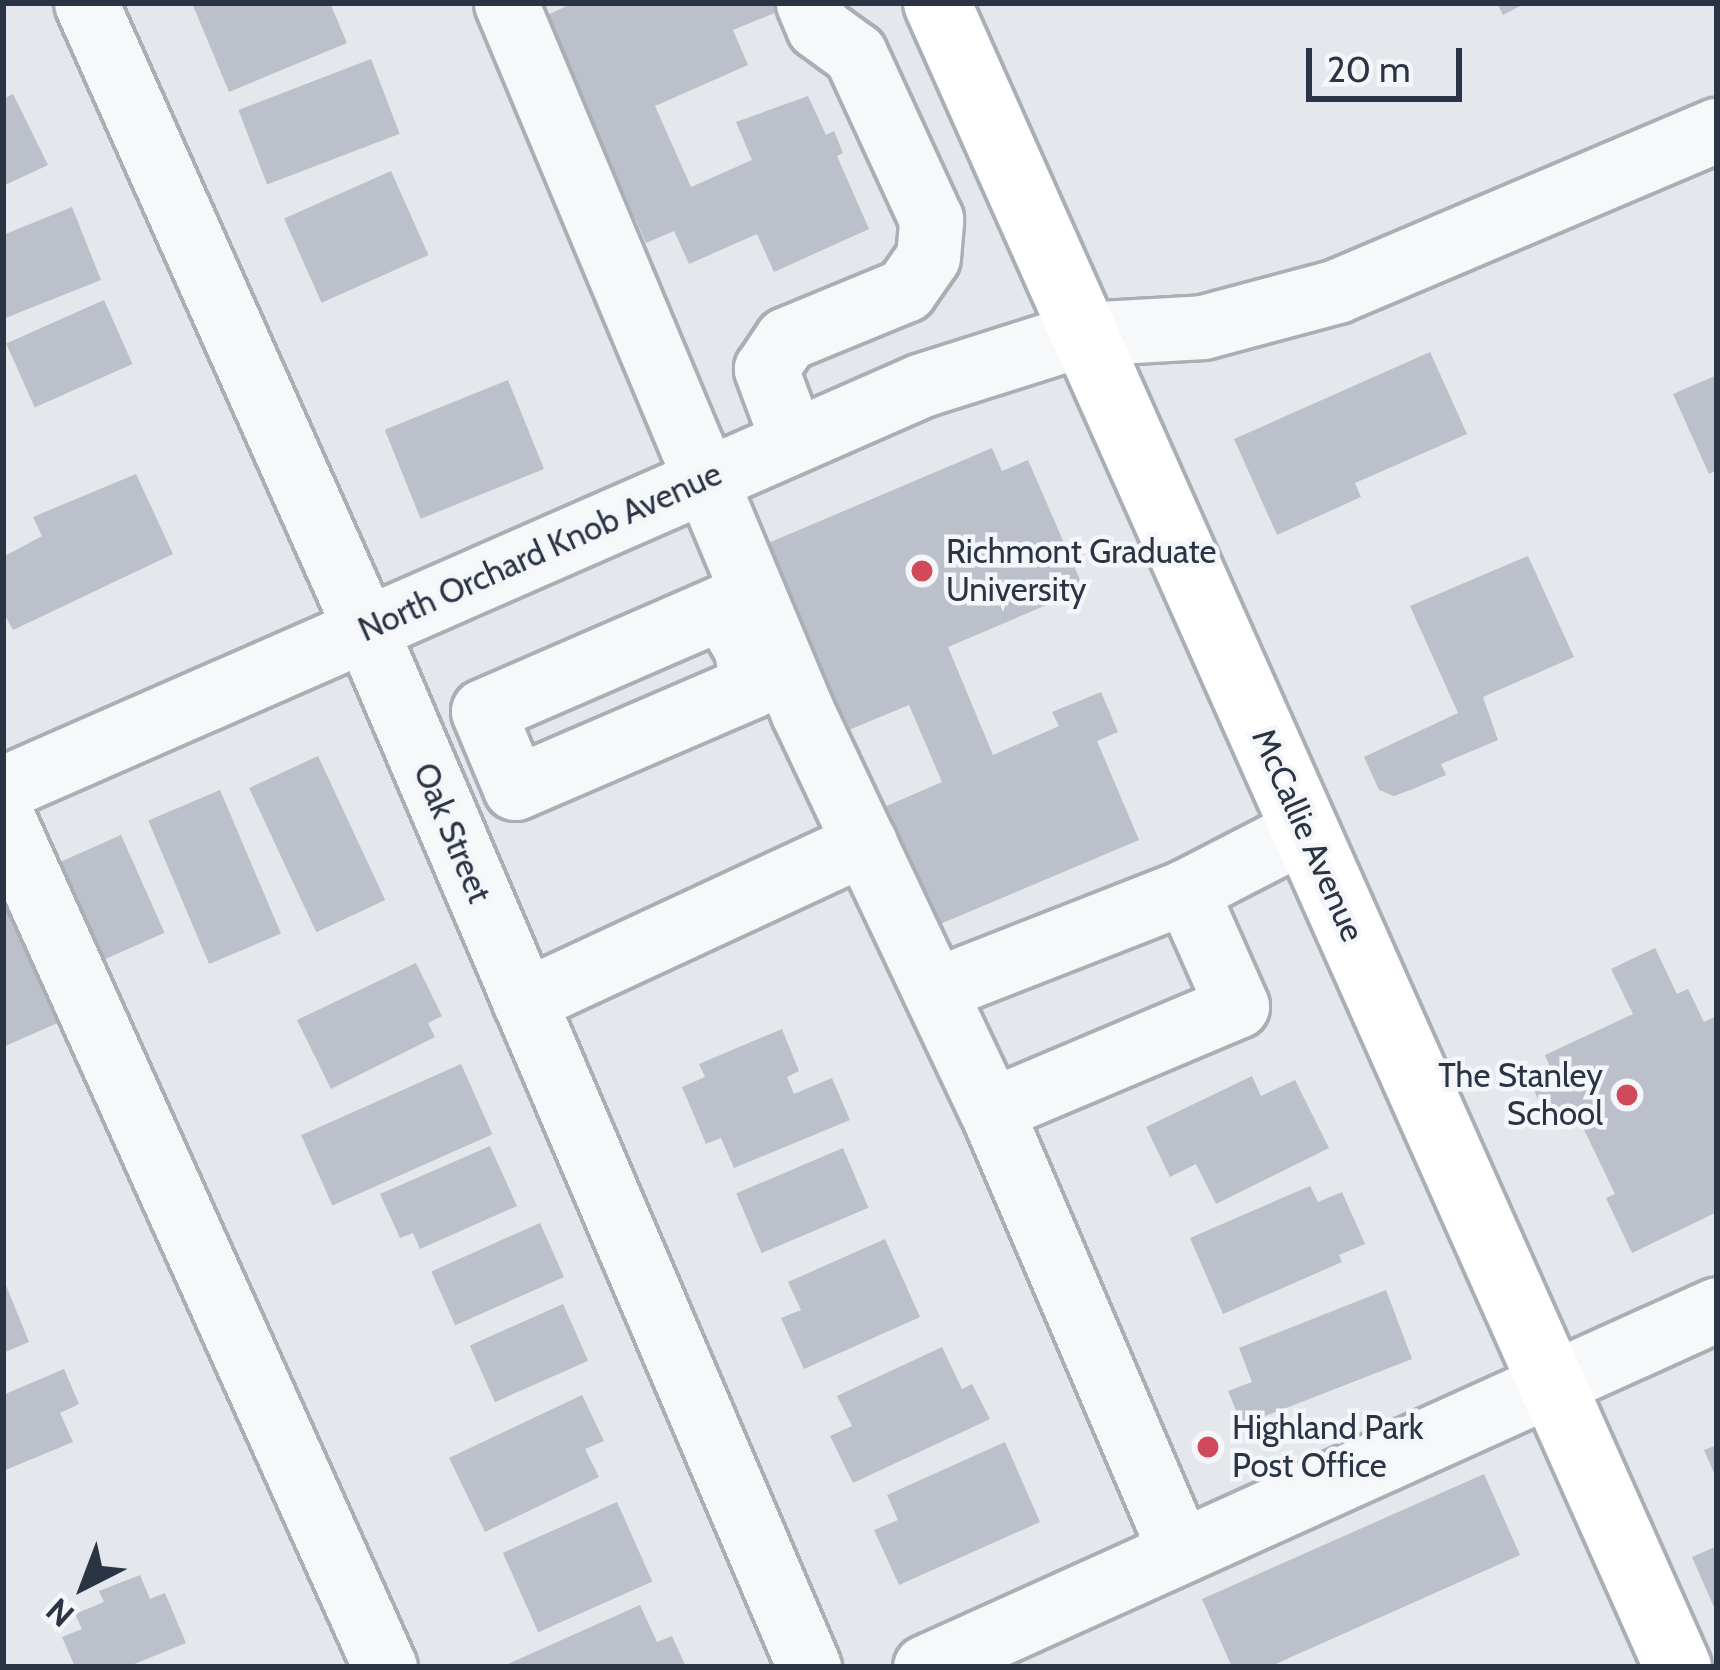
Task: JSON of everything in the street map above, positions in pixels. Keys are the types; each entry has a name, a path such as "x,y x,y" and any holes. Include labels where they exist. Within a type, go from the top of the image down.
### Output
{"main road":[{"name":"McCallie Avenue","path":"937,3 1678,1667"}],"street":[{"name":"Oak Street","path":"86,3 364,628 809,1667"},
{"path":"506,3 708,479 760,645 865,843 991,1110 1180,1551"},
{"path":"792,440 766,369 786,339 905,290 928,257 931,218 855,54 818,27 808,3"},
{"name":"North Orchard Knob Avenue","path":"3,788 922,386 1083,334 1203,327 1337,291 1717,130"},
{"path":"722,607 760,645 752,686 515,788 484,711 722,607"},
{"path":"428,776 500,750"},
{"path":"3,818 385,1667"},
{"path":"934,990 1186,891 1306,829"},
{"path":"524,1001 865,843"},
{"path":"991,1110 1237,1006 1186,891"},
{"path":"925,1667 1717,1309"}],"building":[{"path":"192,3 330,3 347,43 229,92"},
{"path":"573,3 773,3 777,12 733,30 748,65 655,106 691,187 752,160 736,122 808,96 826,135 834,131 843,153 837,156 869,229 774,272 757,234 689,264 674,231 646,243 545,16"},
{"path":"1497,3 1526,3 1503,15"},
{"path":"371,59 400,134 267,185 238,110"},
{"path":"13,94 48,165 3,186 3,99"},
{"path":"391,171 428,255 322,303 284,219"},
{"path":"72,207 101,280 3,319 3,235"},
{"path":"104,300 132,364 35,407 6,344"},
{"path":"1430,352 1467,434 1355,483 1361,497 1277,535 1234,439"},
{"path":"1717,375 1717,470 1709,474 1673,394"},
{"path":"508,380 544,469 421,519 385,430"},
{"path":"992,448 1002,471 1028,460 1084,589 948,647 993,755 1059,726 1052,712 1101,692 1118,732 1097,741 1139,840 926,930 875,811 942,782 909,705 839,734 759,547"},
{"path":"136,474 173,554 13,630 3,612 3,557 42,536 33,517"},
{"path":"1528,556 1574,657 1483,697 1498,740 1441,764 1446,775 1413,789 1394,796 1379,790 1364,757 1458,713 1410,606"},
{"path":"318,756 385,900 316,932 249,788"},
{"path":"220,790 281,934 209,964 148,820"},
{"path":"121,835 165,933 90,966 46,868"},
{"path":"18,903 69,1018 3,1047 3,910"},
{"name":"The Stanley School","path":"1655,948 1677,994 1688,989 1704,1022 1717,1016 1717,1212 1632,1253 1606,1198 1615,1194 1577,1115 1566,1120 1563,1113 1548,1120 1528,1078 1550,1067 1545,1055 1633,1014 1611,969"},
{"path":"416,963 442,1016 428,1023 435,1037 331,1089 297,1020"},
{"path":"782,1029 799,1071 787,1077 794,1094 832,1078 850,1120 734,1168 721,1138 706,1144 682,1087 705,1077 699,1064"},
{"path":"461,1064 492,1134 332,1206 301,1135"},
{"path":"1252,1076 1261,1096 1295,1080 1329,1148 1216,1204 1196,1164 1170,1177 1146,1127"},
{"path":"490,1146 517,1206 420,1249 413,1233 400,1238 380,1194"},
{"path":"843,1148 868,1208 762,1253 736,1193"},
{"path":"1310,1186 1318,1202 1342,1192 1365,1244 1339,1255 1342,1262 1223,1314 1190,1238"},
{"path":"540,1223 564,1277 455,1325 431,1271"},
{"path":"885,1239 920,1317 804,1369 781,1318 801,1310 788,1282"},
{"path":"3,1278 29,1342 3,1353"},
{"path":"1386,1290 1412,1359 1242,1425 1228,1391 1252,1382 1239,1348"},
{"path":"563,1304 588,1361 495,1402 470,1345"},
{"path":"942,1347 962,1389 972,1384 990,1419 853,1483 830,1436 852,1426 837,1396"},
{"path":"64,1369 79,1404 60,1413 73,1442 3,1471 3,1395"},
{"path":"582,1395 604,1441 585,1449 599,1477 485,1532 449,1458"},
{"path":"1005,1442 1040,1522 899,1585 874,1530 898,1520 887,1495"},
{"path":"1717,1445 1717,1480 1704,1450"},
{"path":"1484,1474 1520,1555 1269,1667 1232,1667 1202,1599"},
{"path":"617,1502 652,1581 538,1632 503,1553"},
{"path":"1717,1546 1717,1614 1692,1557"},
{"path":"140,1575 150,1599 165,1593 186,1643 127,1667 75,1667 62,1637 82,1629 75,1614 104,1602 99,1591"},
{"path":"640,1605 657,1642 672,1636 686,1667 501,1667"}],"place":[{"name":"Richmont Graduate University","path":"922,571"},
{"name":"The Stanley School","path":"1627,1095"},
{"name":"Highland Park Post Office","path":"1208,1447"}]}
